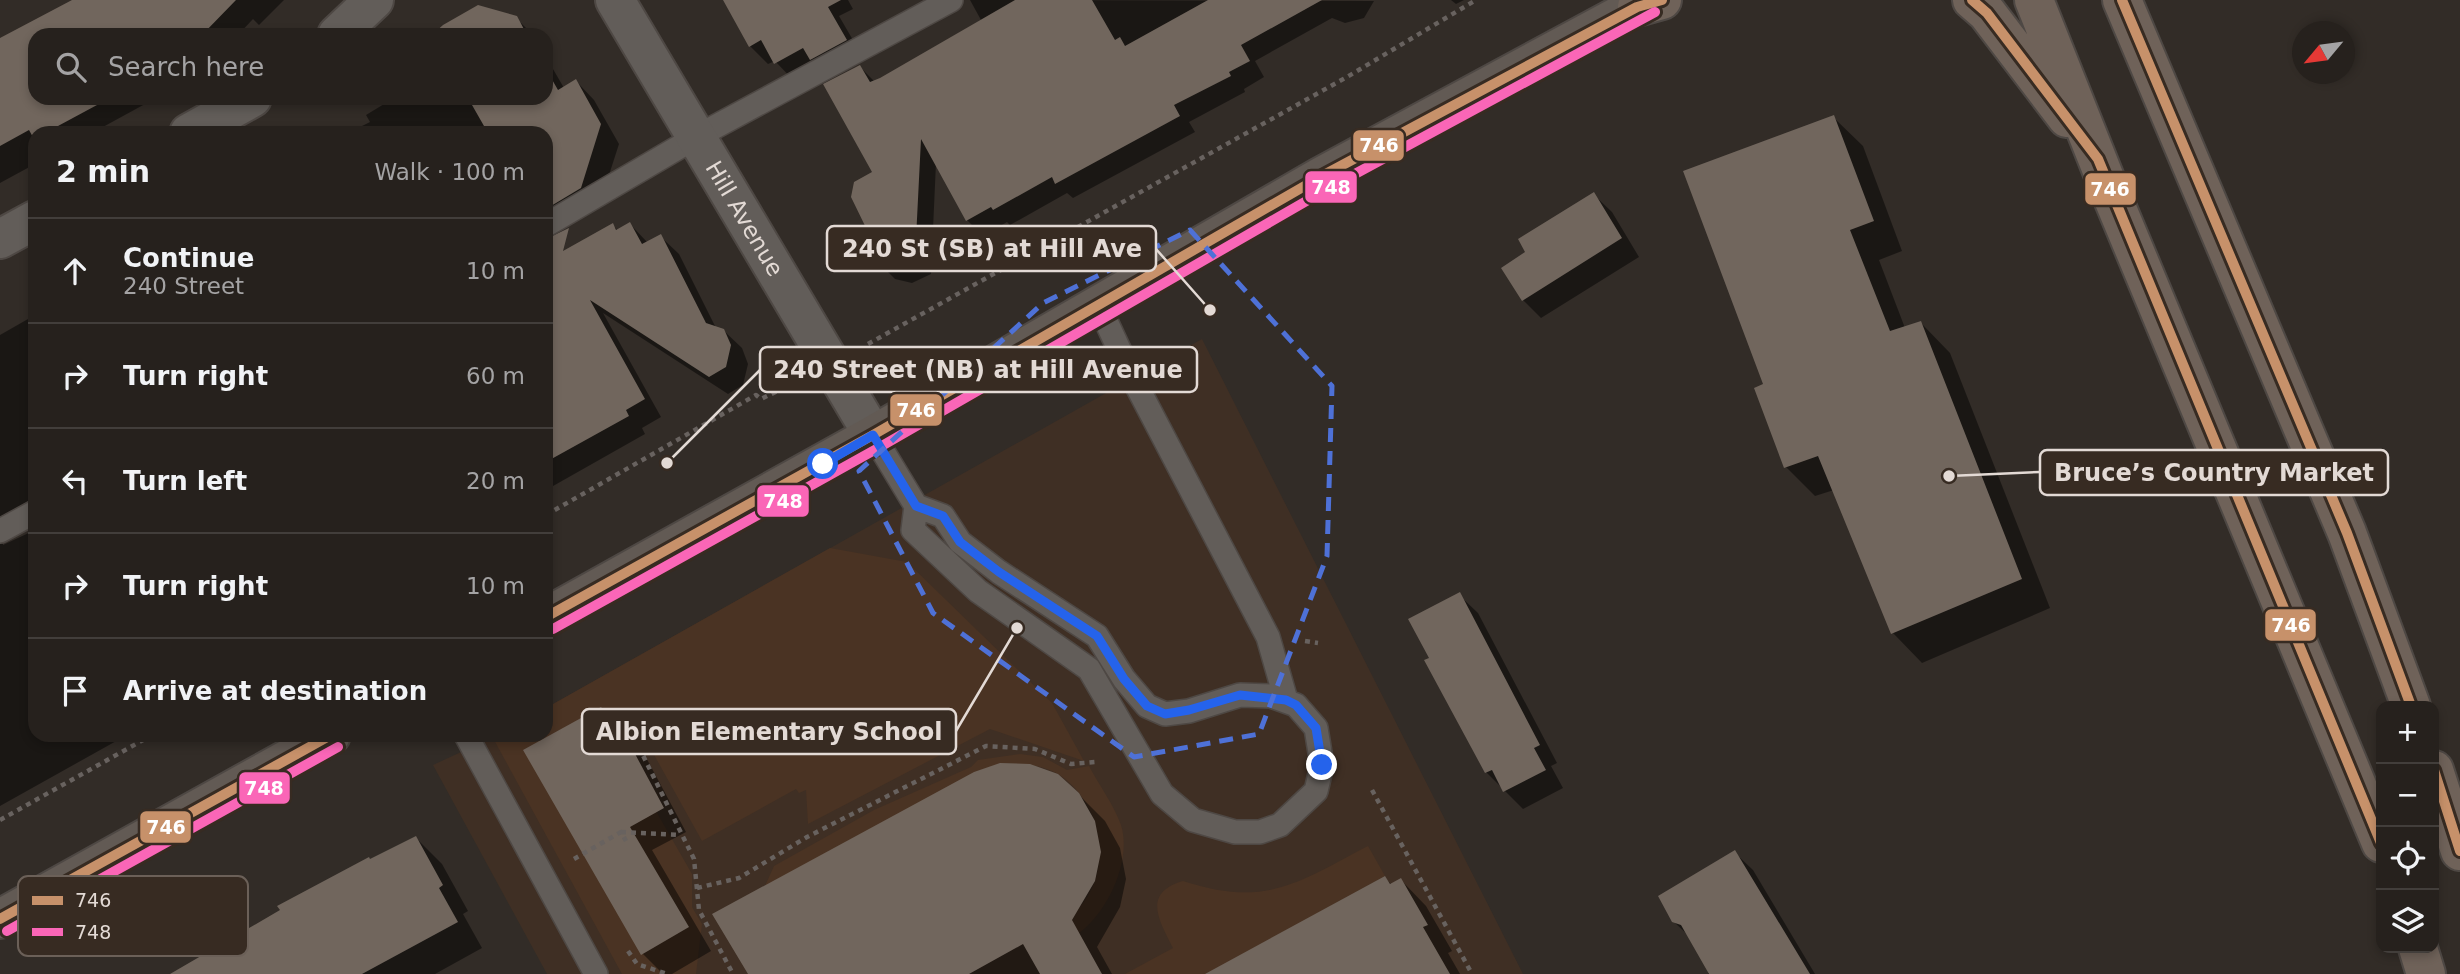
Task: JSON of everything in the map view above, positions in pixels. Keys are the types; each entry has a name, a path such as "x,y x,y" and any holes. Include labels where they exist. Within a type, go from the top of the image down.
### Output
{"highway":[{"path":"1972,0 1987,13 2098,159"},
{"path":"2034,0 2376,831"},
{"path":"2122,0 2139,18 2347,533 2408,701"},
{"path":"2439,786 2460,851"},
{"path":"2420,953 2427,974"}],"main road":[{"path":"553,613 873,435 1322,176 1647,2"},
{"path":"77,876 318,742"},
{"path":"0,919 18,909"}],"street":[{"path":"344,28 374,0"},
{"name":"Hill Avenue","path":"615,0 873,435"},
{"path":"202,126 239,105"},
{"path":"0,239 28,224"}],"lane":[{"path":"553,221 698,136 951,0"},
{"path":"1099,306 1130,373 1268,637 1286,700"},
{"path":"873,435 916,506 913,530 978,591 1089,669 1162,794 1193,820 1235,832 1260,832 1280,825 1317,791 1322,765 1316,728 1296,705 1286,700 1240,695 1165,714 1147,706 1124,679 1097,636 999,572 960,542 943,516 916,506"},
{"path":"0,531 28,516"},
{"path":"470,742 596,974"}],"path":[{"path":"907,322 1347,77 1476,0"},
{"path":"553,511 756,395 761,399"},
{"path":"630,729 694,859 699,910 733,974"},
{"path":"0,820 139,742"},
{"path":"697,888 739,878 807,837 986,746 1035,749 1071,764 1095,762"},
{"path":"1372,790 1472,974"},
{"path":"565,849 572,861 621,832 680,835"},
{"path":"621,832 626,841"}],"highlighted area":[{"path":"1190,230 1332,386 1327,556 1259,734 1134,757 933,613 859,471 1043,303"}],"shaded area":[{"path":"1202,339 1523,974 547,974 433,765 483,742 553,742 553,704"},
{"path":"830,548 907,562 1052,703 1084,761 990,729 808,824 806,790 799,793 796,789 702,841 638,726 618,722 652,787 657,813 692,874 692,907 702,924 696,974 622,974 495,742 553,742 553,704"},
{"path":"1020,754 1043,757 1067,770 1089,766 1121,825 1123,854 1115,884 1099,912 1079,933 1081,937 1057,924 1079,908 1097,875 1098,837 1093,818 1085,801 1073,786 1058,774 1030,765 1000,763 765,886 774,866 874,810 971,767 978,760"},
{"path":"1368,846 1385,876 1232,960 1239,974 1125,974 1173,948 1157,909 1162,893 1170,886 1183,881 1237,892 1280,888 1321,871"}],"building":[{"path":"72,0 236,0 209,28 28,28 28,105 97,105 58,126 28,126 28,131 0,146 0,38"},
{"path":"723,0 841,0 828,7 847,40 810,60 803,48 774,64 761,40 749,47"},
{"path":"1015,0 1092,0 1115,40 1120,37 1125,46 1208,0 1322,0 1241,45 1250,61 1229,72 1231,76 1174,105 1180,116 1055,184 1052,177 993,210 991,207 966,221 921,139 915,259 896,268 877,264 866,243 869,234 851,197 854,182 872,172 823,84 860,65 870,82 880,78"},
{"path":"478,5 517,16 523,28 440,28"},
{"path":"576,79 601,124 581,188 553,205 553,126 484,126 472,105 553,105 553,81 558,90"},
{"path":"1834,115 1874,221 1850,230 1890,331 1921,321 2022,579 1891,634 1818,456 1784,468 1754,388 1763,384 1683,171"},
{"path":"1594,192 1622,238 1522,301 1501,268 1525,252 1518,239"},
{"path":"630,222 642,244 661,234 706,323 724,329 731,345 726,367 709,377 590,300 645,399 626,410 629,416 553,458 553,236 569,228 563,251 613,223 616,230"},
{"path":"1460,592 1540,745 1534,748 1546,770 1503,792 1492,770 1485,773 1424,660 1429,658 1408,619"},
{"path":"601,707 605,712 611,709 664,808 630,827 689,927 641,955 523,750 538,742 553,742 553,733"},
{"path":"1000,763 1030,764 1058,774 1079,793 1095,821 1101,852 1095,881 1072,920 1102,974 1040,974 1023,944 969,974 748,974 712,914 974,772"},
{"path":"416,836 443,885 439,888 458,922 362,974 170,974 201,956 248,956 248,929 280,910 277,906 369,857 370,859"},
{"path":"1735,850 1810,974 1709,974 1681,925 1672,922 1658,896"},
{"path":"1385,876 1390,884 1401,878 1428,925 1423,927 1450,974 1205,974"}],"transit line":[{"name":"746","path":"553,613 873,435 1322,176 1637,7 1662,0"},
{"name":"746","path":"1972,0 1987,13 2098,159 2376,831"},
{"name":"746","path":"2122,0 2347,533 2409,701"},
{"name":"748","path":"553,629 880,447 1329,188 1655,12"},
{"name":"746","path":"77,876 318,742"},
{"name":"748","path":"106,876 338,747"},
{"name":"746","path":"2439,786 2460,851"},
{"name":"746","path":"0,919 18,909"},
{"name":"748","path":"7,931 18,925"}],"place":[{"name":"240 St (SB) at Hill Ave","path":"1210,310"},
{"name":"240 Street (NB) at Hill Avenue","path":"667,463"},
{"name":"Bruce’s Country Market","path":"1949,476"},
{"name":"Albion Elementary School","path":"1017,628"}],"route":[{"path":"823,464 873,435 916,506 943,516 960,542 999,572 1097,636 1124,679 1147,706 1165,714 1240,695 1271,696 1286,700 1296,705 1316,728 1322,765"}]}
